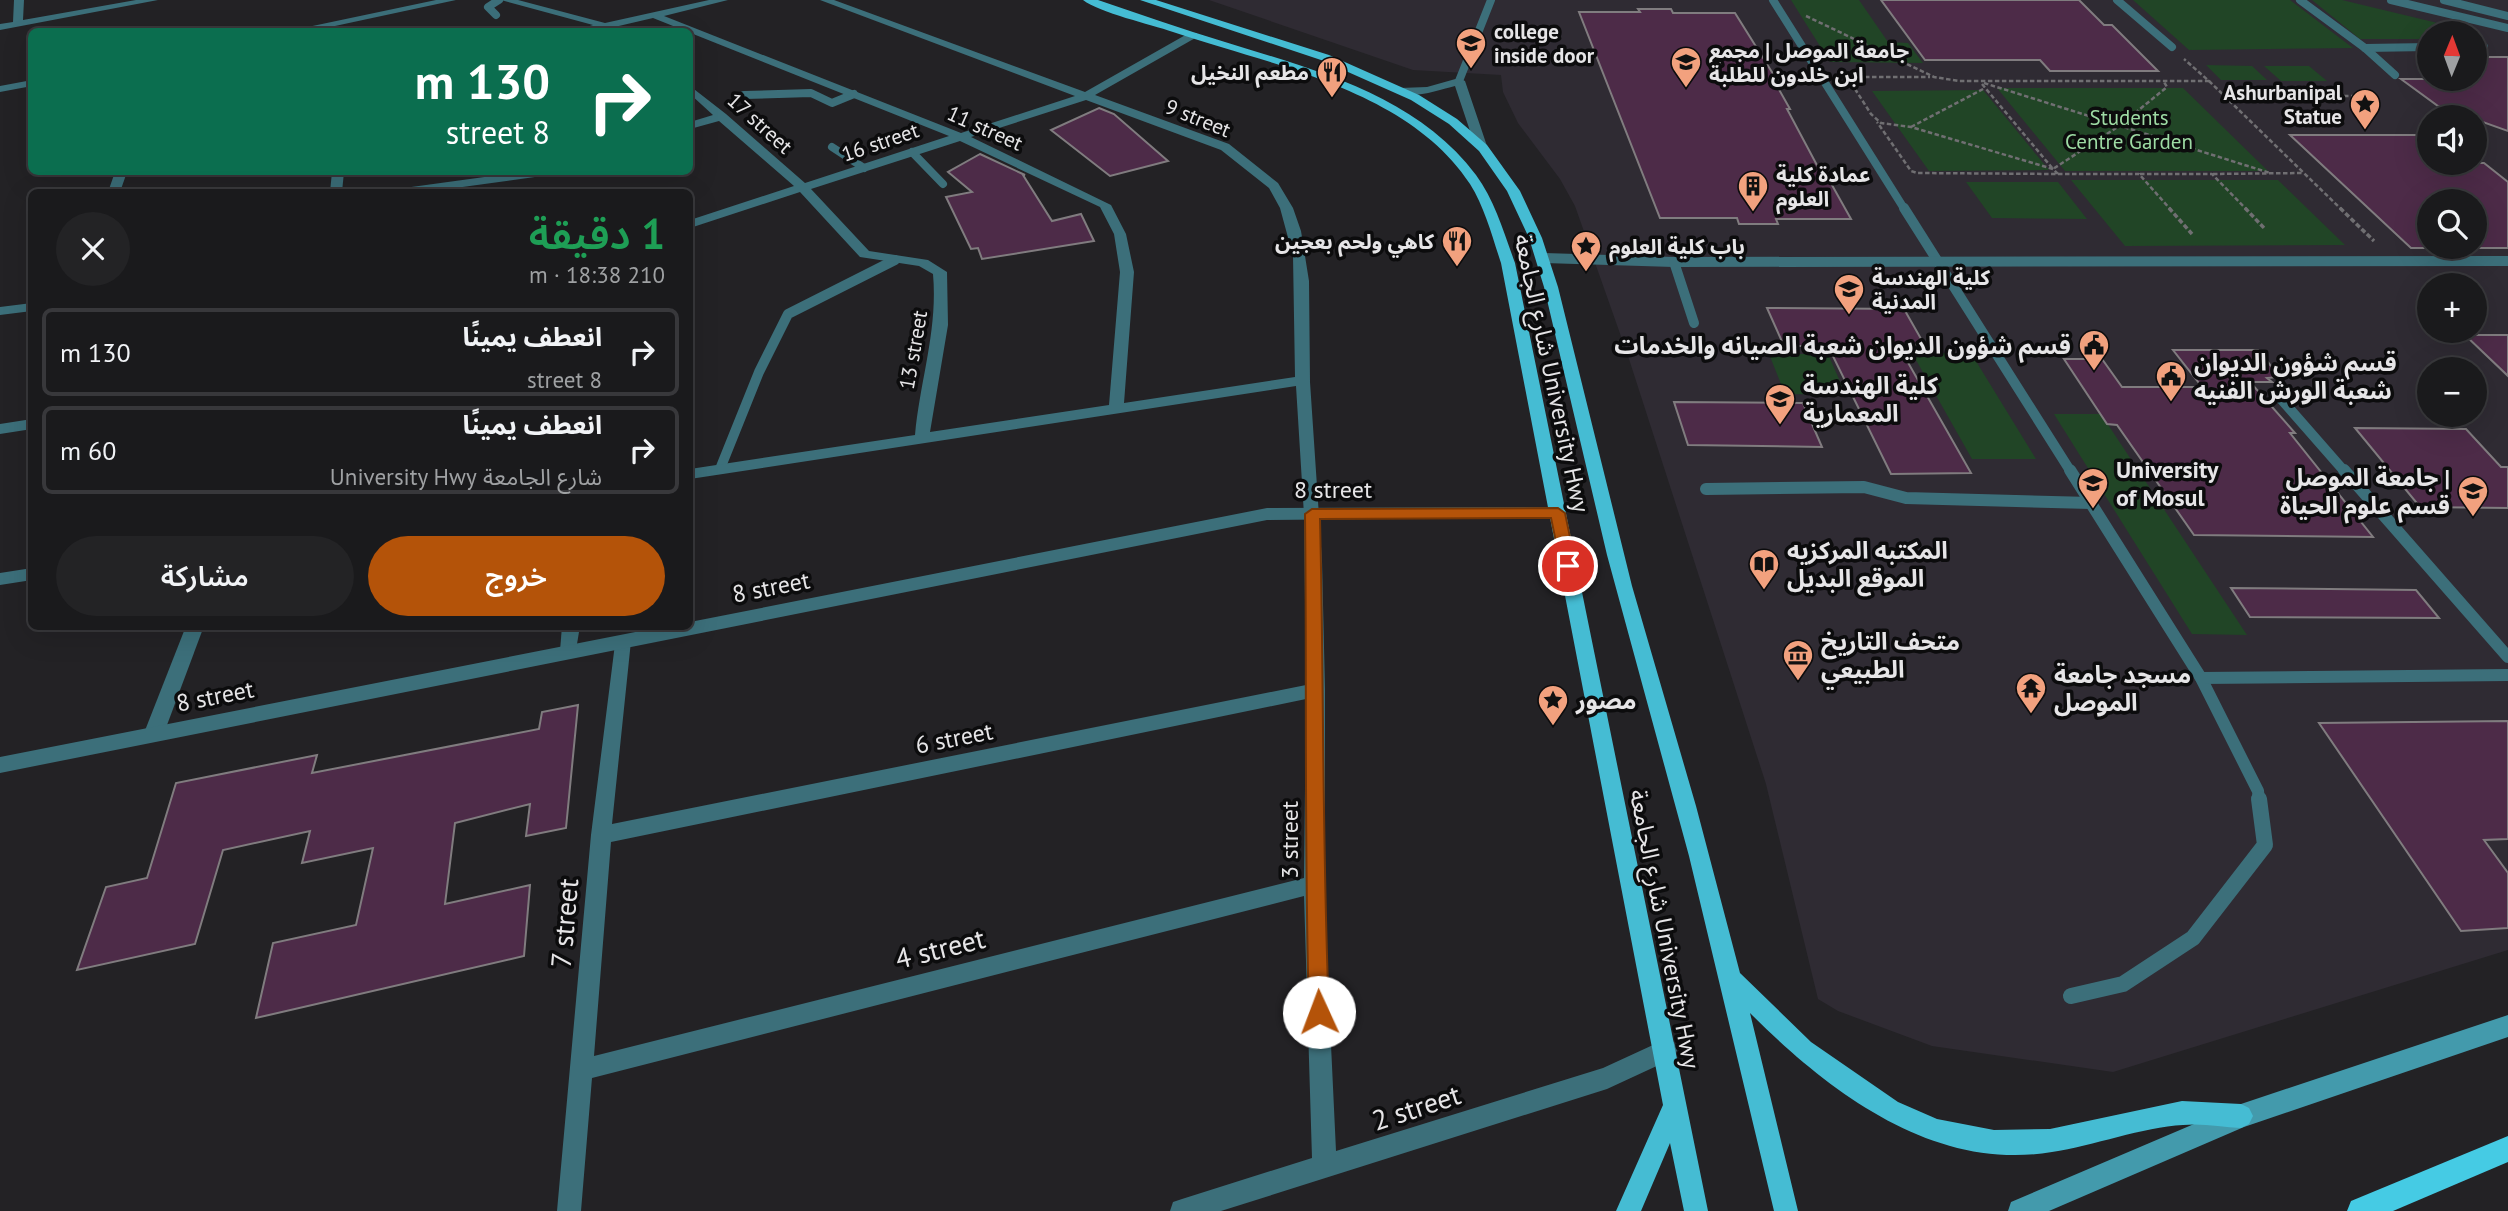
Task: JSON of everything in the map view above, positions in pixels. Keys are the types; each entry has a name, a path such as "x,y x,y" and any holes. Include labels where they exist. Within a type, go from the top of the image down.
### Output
{"highway":[{"path":"2361,1211 2508,1149"}],"main road":[{"name":"شارع الجامعة University Hwy","path":"1088,0 1325,77 1382,104 1438,141 1471,176 1493,218 1508,263 1696,1211"},
{"name":"شارع الجامعة University Hwy","path":"1145,0 1339,63 1400,91 1439,112 1481,146 1511,184 1544,258 1591,440 1616,556 1731,978 1786,1211"},
{"path":"1731,978 1802,1051 1890,1110 1936,1131 1994,1142 2050,1141 2182,1113 2241,1116"},
{"path":"2020,1211 2241,1116 2508,1027"},
{"path":"1628,1211 1674,1107"}],"street":[{"path":"19,0 19,24"},
{"path":"0,27 153,0"},
{"path":"309,28 451,0"},
{"path":"506,0 609,28 653,15 723,0"},
{"name":"9 street","path":"825,0 1225,147 1274,186 1295,232 1301,262 1303,380 1312,514"},
{"name":"11 street","path":"653,15 686,28"},
{"path":"353,28 354,19"},
{"name":"11 street","path":"693,31 958,136 1110,209 1120,234 1126,272 1116,408"},
{"name":"16 street","path":"693,223 1086,96 1194,35"},
{"path":"1400,91 1428,90 1459,81 1481,146"},
{"path":"0,89 28,84"},
{"name":"17 street","path":"693,92 803,188"},
{"path":"693,125 722,116"},
{"path":"425,189 521,175"},
{"name":"13 street","path":"803,188 865,254 923,263 940,272 940,334 923,412 922,437"},
{"path":"0,311 28,308"},
{"path":"693,474 1303,380"},
{"path":"0,429 28,425"},
{"name":"8 street","path":"693,627 1267,514 1558,513"},
{"name":"3 street","path":"1312,514 1316,690 1314,884 1325,1167"},
{"path":"0,579 28,575"},
{"path":"153,733 193,630"},
{"path":"569,651 571,630"},
{"name":"8 street","path":"0,765 678,630"},
{"name":"7 street","path":"569,1211 601,835 622,641"},
{"name":"6 street","path":"601,835 1316,690"},
{"name":"4 street","path":"581,1070 1314,884"},
{"name":"2 street","path":"1182,1211 1607,1078 1665,1050"}],"lane":[{"path":"496,15 488,7 499,0"},
{"path":"1459,81 1491,0"},
{"path":"2117,0 2172,47"},
{"path":"2300,0 2365,48 2395,75"},
{"path":"2391,0 2508,28"},
{"path":"2444,0 2508,16"},
{"path":"1773,1 2202,678 2258,791 2266,845 2193,938 2123,984 2071,996"},
{"path":"2365,48 2417,47"},
{"path":"744,95 811,93 832,103 854,94"},
{"path":"832,147 864,168"},
{"path":"912,152 943,184"},
{"path":"1544,258 1674,262 2508,261"},
{"path":"720,469 759,372 788,314 895,260"},
{"path":"1674,262 1694,323"},
{"path":"2281,399 2508,657"},
{"path":"1706,489 1864,487 1906,498 2091,503"},
{"path":"2202,678 2508,676"}],"path":[{"path":"1773,1 1934,77"},
{"path":"2172,47 2376,243"},
{"path":"1820,78 1934,77 1980,82 2209,81"},
{"path":"1847,78 1911,171 1917,173 2303,173"},
{"path":"2053,169 2119,125 2167,87 2164,81"},
{"path":"1980,82 2058,174"},
{"path":"1980,82 2270,173"},
{"path":"1911,127 1985,88"},
{"path":"2224,96 2353,96"},
{"path":"1877,122 1886,126 1911,127 2053,169"},
{"path":"2139,174 2192,234"},
{"path":"2212,174 2265,229"}],"shaded area":[{"name":"University of Mosul","path":"1209,0 2508,0 2508,950 2113,1072 1932,1046 1838,1011 1818,999 1766,784 1629,359 1575,206 1560,179 1518,123 1503,92 1501,75 1413,70"}],"green space":[{"path":"1791,0 1859,0 1888,42 1908,43 1923,63 1830,62"},
{"path":"2133,0 2290,0 2353,48 2189,50"},
{"path":"2312,0 2342,0 2429,21 2417,21 2417,39 2360,39"},
{"path":"2206,65 2252,66 2267,80 2221,80"},
{"path":"2264,66 2309,66 2327,81 2281,81"},
{"name":"Students Centre Garden","path":"1997,88 2183,88 2268,171 2065,171"},
{"name":"Students Centre Garden","path":"1983,90 2049,170 1929,171 1872,91"},
{"name":"Students Centre Garden","path":"2071,180 2278,180 2345,245 2125,246"},
{"name":"Students Centre Garden","path":"1966,182 2058,182 2087,219 1992,218"},
{"path":"1912,353 1971,353 2036,459 1972,459"},
{"path":"1769,354 1828,354 1846,395 1785,394"},
{"path":"2054,414 2101,414 2247,635 2192,634"}],"building":[{"path":"1881,0 2079,0 2104,25 2112,25 2158,71 2050,71 2040,60 1925,60"},
{"path":"1638,9 1671,9 1673,13 1735,13 1775,77 1772,77 1819,169 1823,169 1851,219 1776,219 1778,224 1739,224 1737,218 1660,218 1579,12 1640,12"},
{"path":"2487,57 2508,57 2508,131 2487,124 2487,105 2437,105 2417,91 2487,91"},
{"path":"2401,79 2417,79 2417,91"},
{"path":"1099,108 1114,114 1168,161 1110,176 1051,130"},
{"path":"2290,135 2417,135 2417,175 2487,175 2487,165 2508,182 2508,248 2487,248 2487,189 2417,189 2417,248 2411,248"},
{"path":"980,154 1025,175 1052,221 1081,214 1094,241 982,259 978,248 971,249 946,197 972,192 948,172"},
{"path":"1767,308 1904,309 1924,344 1898,345 1971,473 1891,474 1828,346 1784,346"},
{"path":"2487,335 2508,335 2508,376 2473,343 2487,343"},
{"path":"2173,350 2258,350 2280,377 2267,378 2272,382 2250,382 2295,433 2290,433 2373,537 2194,535 2117,425 2107,424 2064,359 2102,359 2122,387 2202,387"},
{"path":"1674,402 1803,403 1822,447 1688,445"},
{"path":"2355,428 2466,429 2501,467 2508,467 2508,508 2420,507"},
{"path":"2231,588 2416,590 2439,618 2250,617"},
{"path":"578,705 566,828 526,836 530,804 455,823 445,904 530,885 524,956 256,1018 273,943 356,925 373,848 302,863 310,831 223,850 195,944 77,970 106,887 147,878 176,783 317,755 312,773 539,729 542,712"},
{"path":"2508,721 2508,839 2484,840 2508,873 2508,928 2461,931 2319,723"}],"place":[{"name":"college inside door","path":"1471,70"},
{"name":"جامعة الموصل | مجمع ابن خلدون للطلبة","path":"1686,89"},
{"name":"مطعم النخيل","path":"1332,99"},
{"name":"Ashurbanipal Statue","path":"2365,131"},
{"name":"عمادة كلية العلوم","path":"1753,213"},
{"name":"كاهي ولحم بعجين","path":"1457,268"},
{"name":"باب كلية العلوم","path":"1586,273"},
{"name":"كلية الهندسة المدنية","path":"1849,316"},
{"name":"قسم شؤون الديوان شعبة الصيانه والخدمات","path":"2094,372"},
{"name":"قسم شؤون الديوان شعبة الورش الفنيه","path":"2171,403"},
{"name":"كلية الهندسة المعمارية","path":"1780,426"},
{"name":"University of Mosul","path":"2093,510"},
{"name":"جامعة الموصل | قسم علوم الحياة","path":"2473,518"},
{"name":"المكتبه المركزيه الموقع البديل","path":"1764,591"},
{"name":"متحف التاريخ الطبيعي","path":"1798,682"},
{"name":"مسجد جامعة الموصل","path":"2031,715"},
{"name":"مصور","path":"1553,727"}],"route":[{"path":"1319,1012 1314,884 1316,690 1312,514 1558,513 1568,566"}]}
